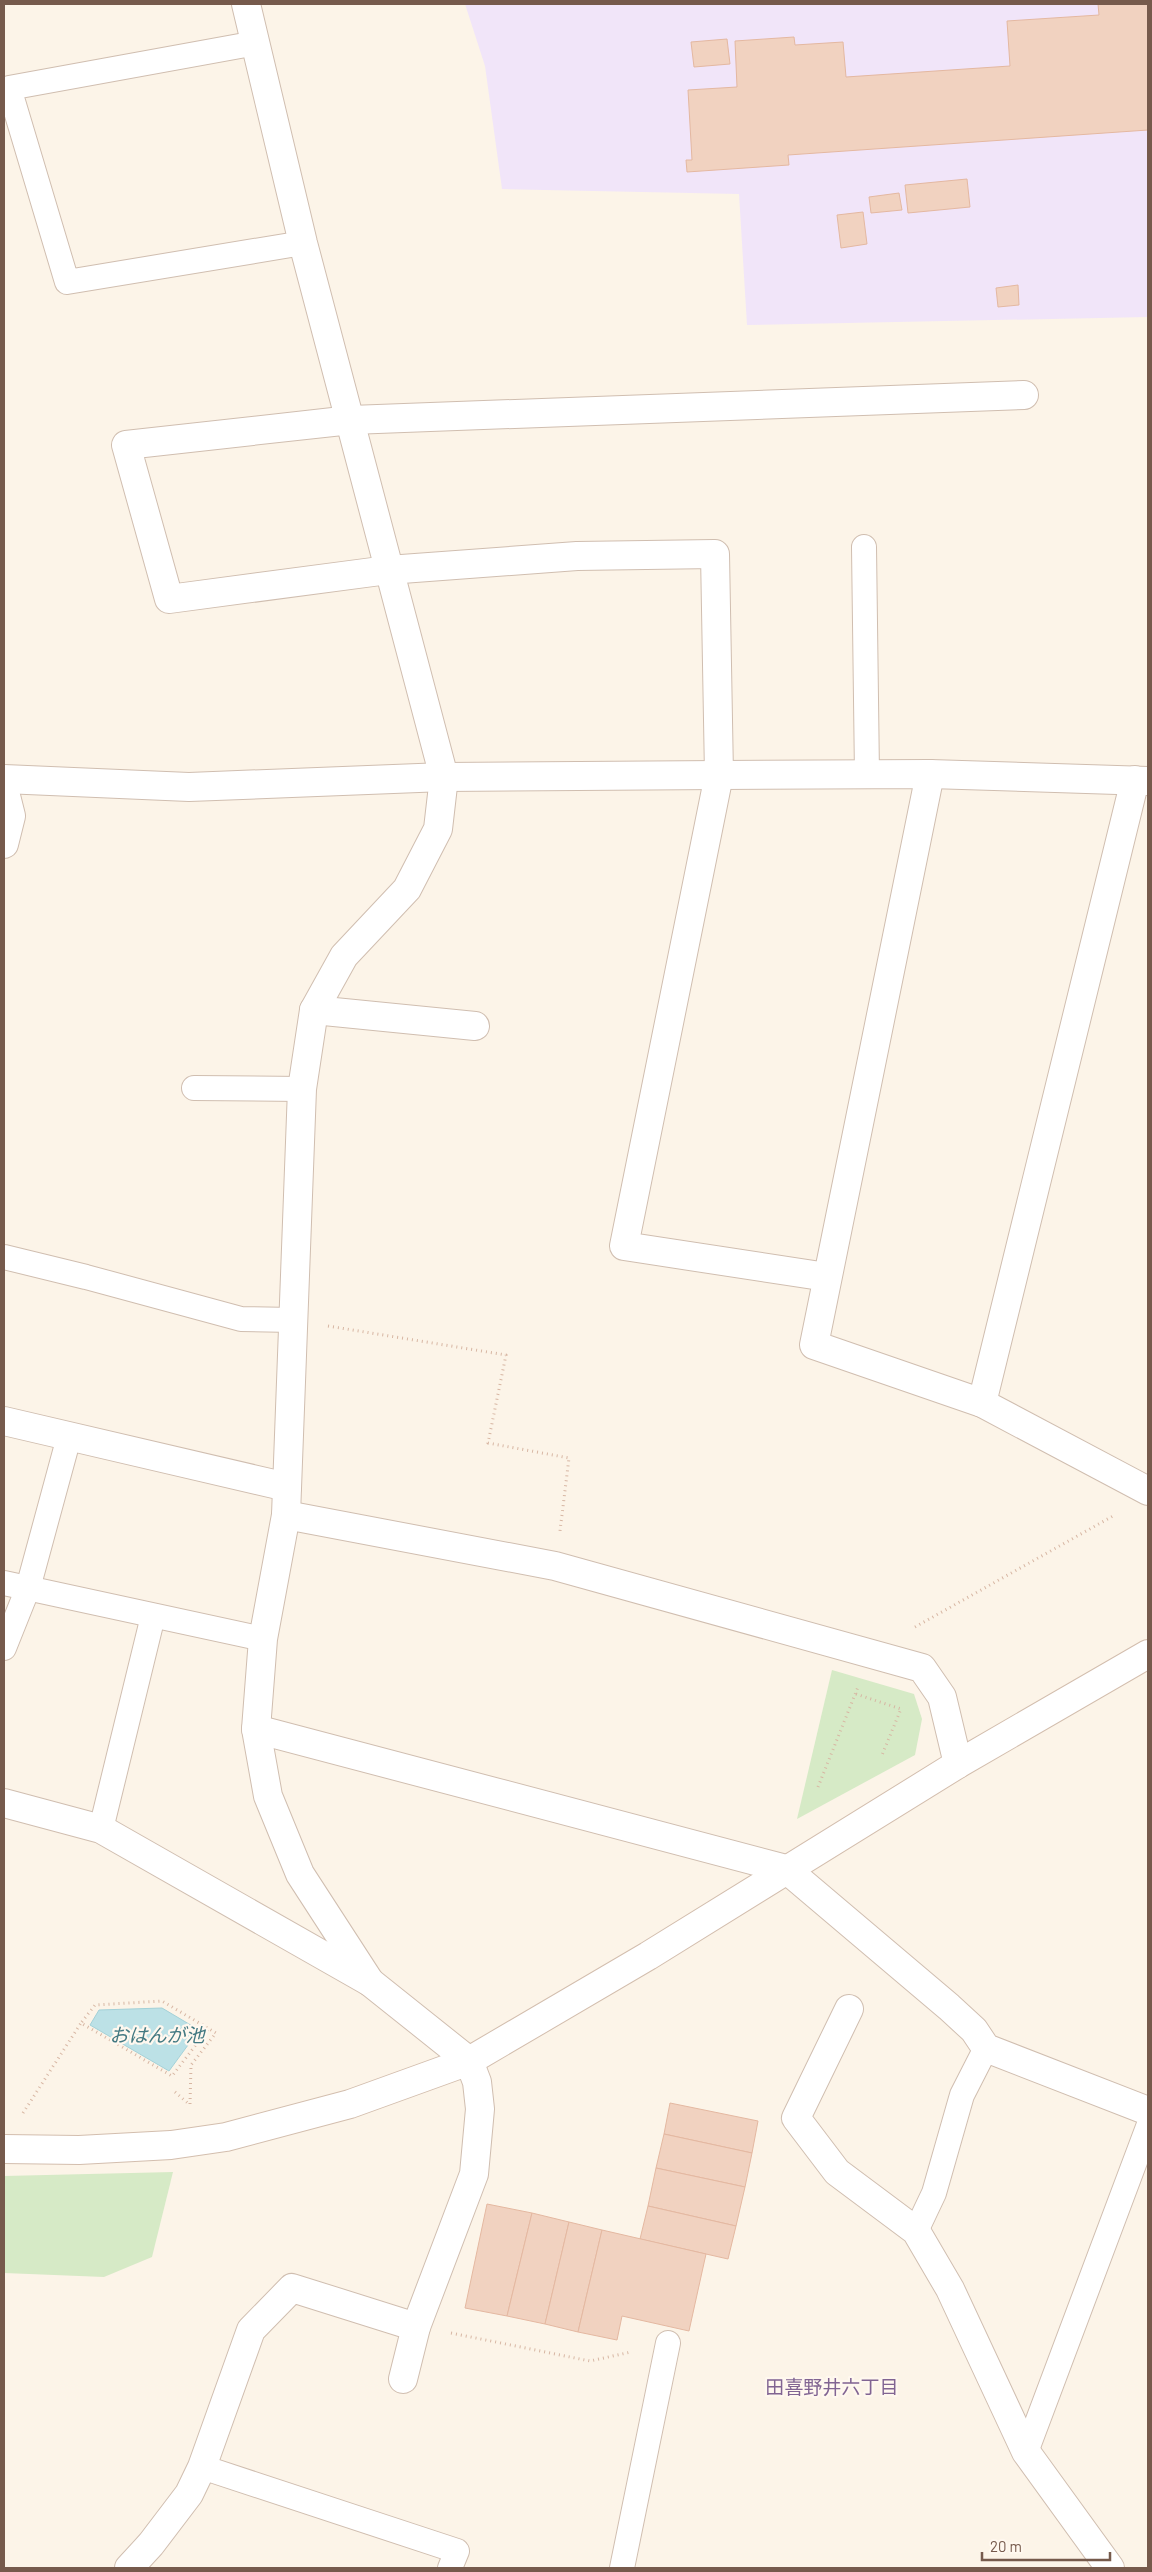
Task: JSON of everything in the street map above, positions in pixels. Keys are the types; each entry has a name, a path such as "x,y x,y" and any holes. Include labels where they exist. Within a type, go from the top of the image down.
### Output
{"street":[{"path":"246,4 303,243 444,777 438,829 407,889 344,956 314,1010 302,1089 286,1515 262,1639 256,1729 268,1796 300,1874 370,1982"},
{"path":"827,1277 624,1246 719,775 715,554 577,556 388,570 168,600 126,445 351,420 1024,395"},
{"path":"930,774 814,1345 982,1403 1148,1491"},
{"path":"4,779 189,787 444,777 930,774 1142,780 982,1403"},
{"path":"4,788 11,816 4,844"},
{"path":"314,1010 476,1026"},
{"path":"4,1421 287,1487"},
{"path":"286,1515 555,1566 922,1668 942,1697 958,1764"},
{"path":"4,2149 107,2149 171,2145 226,2137 350,2104 469,2061 648,1956 958,1764 1148,1654"},
{"path":"256,1729 786,1869 949,2007 974,2030 986,2048 1148,2111"},
{"path":"4,1803 101,1829 370,1982 469,2061 477,2082 480,2109 474,2174 416,2327 403,2379"},
{"path":"849,2009 796,2118 837,2172 916,2231 950,2289 1026,2452 1110,2568"},
{"path":"129,2568 151,2544 189,2494 202,2467 251,2330 292,2288 416,2327"}],"lane":[{"path":"256,42 9,88 67,282 303,243"},
{"path":"864,547 867,775"},
{"path":"194,1088 302,1089"},
{"path":"4,1257 241,1319 293,1320"},
{"path":"4,1648 28,1588 69,1437"},
{"path":"4,1583 262,1639"},
{"path":"101,1829 154,1616"},
{"path":"916,2231 934,2193 962,2095 986,2048"},
{"path":"1026,2452 1148,2128"},
{"path":"622,2568 668,2343"},
{"path":"202,2467 458,2551 450,2568"}],"path":[{"path":"293,1320 506,1355 488,1443 569,1458 555,1566"},
{"path":"818,1787 856,1694 868,1654 1113,1516"},
{"path":"856,1694 901,1709 882,1755"},
{"path":"21,2116 94,2005 162,2002 216,2033 191,2065 190,2104"},
{"path":"81,2024 172,2076 208,2028"},
{"path":"184,2061 191,2065"},
{"path":"416,2327 590,2361 668,2343"}],"shaded area":[{"path":"465,4 1148,4 1148,317 747,325 739,194 502,189 485,66"}],"green space":[{"path":"832,1670 914,1694 922,1719 915,1755 797,1819"},
{"path":"173,2172 152,2257 104,2277 4,2273 4,2176"}],"water":[{"name":"おはんが池","path":"162,2008 199,2030 169,2071 90,2025 99,2010"}],"building":[{"path":"1098,4 1148,4 1148,130 788,155 789,165 687,172 686,160 692,160 688,90 737,87 735,41 794,37 795,45 843,42 846,77 1010,66 1007,21 1099,15"},
{"path":"727,39 730,64 694,67 691,42"},
{"path":"967,179 970,207 908,213 905,185"},
{"path":"899,193 902,210 871,213 869,197"},
{"path":"863,212 867,244 841,248 837,215"},
{"path":"1018,285 1019,305 998,307 996,288"},
{"path":"670,2103 758,2121 752,2153 664,2134"},
{"path":"664,2134 752,2153 745,2187 656,2168"},
{"path":"656,2168 745,2187 736,2226 648,2206"},
{"path":"487,2204 532,2213 507,2316 465,2308"},
{"path":"648,2206 736,2226 728,2259 640,2239"},
{"path":"532,2213 569,2222 545,2324 507,2316"},
{"path":"569,2222 602,2230 578,2332 545,2324"},
{"path":"602,2230 706,2254 689,2331 622,2316 617,2340 578,2332"}],"district":[{"name":"田喜野井六丁目","path":"832,2386"}]}
